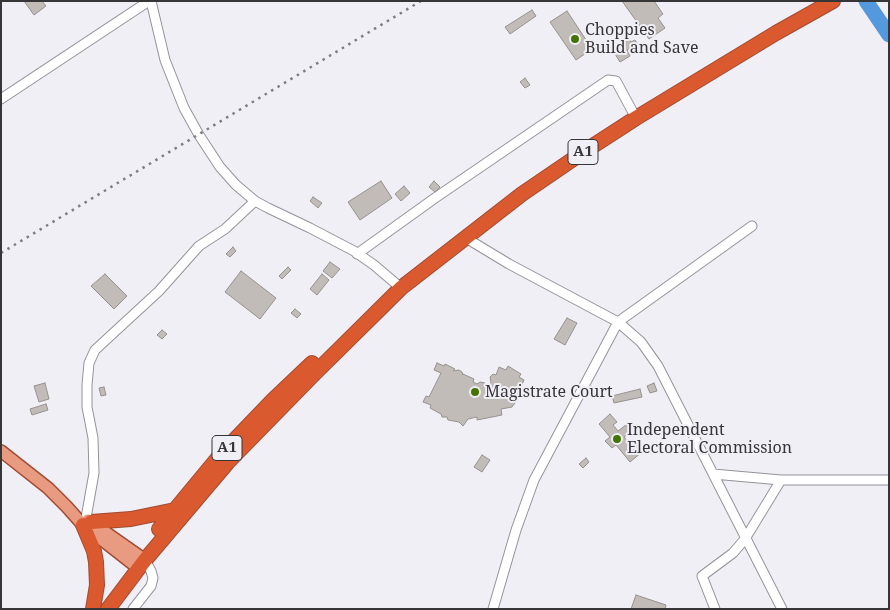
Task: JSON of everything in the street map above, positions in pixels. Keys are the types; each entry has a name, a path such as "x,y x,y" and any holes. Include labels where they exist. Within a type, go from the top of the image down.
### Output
{"highway":[{"name":"A1","path":"97,609 228,462 401,288 522,194 636,118 776,33 833,1"},
{"name":"A1","path":"108,609 175,510 222,453 273,400 342,336 378,310"},
{"path":"93,609 97,585 96,562 86,522 139,518 175,510"}],"main road":[{"path":"1,451 48,488 67,507 138,562"}],"street":[{"path":"1,98 150,1 165,60 184,108 220,167 236,185 255,201 358,254 401,288"},
{"path":"358,254 435,198 608,80 616,82 636,118"},
{"path":"86,522 94,473 93,438 87,407 86,385 89,363 95,350 158,291 199,246 225,229 255,201"},
{"path":"493,609 516,530 534,480 618,322 752,226"},
{"path":"466,238 509,264 618,322 641,342 658,366 782,609"},
{"path":"713,474 781,480 889,480"},
{"path":"715,609 702,576 733,553 745,539 781,480"},
{"path":"133,609 151,586 153,578 151,571 138,562"}],"building":[{"path":"24,1 42,1 46,6 34,15"},
{"path":"622,1 654,1 663,14 658,18 665,28 649,39"},
{"path":"532,10 536,16 510,34 505,27"},
{"path":"567,11 592,49 576,60 550,22"},
{"path":"629,39 631,42 635,40 640,48 632,53 629,49 627,50 630,56 620,62 612,49 623,42 624,45 626,44 625,42"},
{"path":"525,78 530,85 525,88 520,82"},
{"path":"381,181 392,198 360,220 348,202"},
{"path":"434,181 440,187 435,192 429,187"},
{"path":"404,186 410,193 401,201 395,194"},
{"path":"313,197 322,203 318,208 310,201"},
{"path":"233,247 236,251 230,257 226,254"},
{"path":"330,262 340,269 332,278 323,271"},
{"path":"288,267 291,270 282,279 279,276"},
{"path":"241,271 276,298 260,319 225,292"},
{"path":"105,274 127,296 114,309 91,286"},
{"path":"322,274 329,280 317,295 310,289"},
{"path":"295,309 301,314 297,318 291,313"},
{"path":"567,318 577,323 565,345 554,339"},
{"path":"162,330 167,334 162,339 157,335"},
{"name":"Magistrate Court","path":"437,363 444,366 445,364 455,369 453,371 459,370 463,375 474,379 473,382 477,384 480,382 485,383 486,387 489,387 490,377 493,374 496,375 499,367 506,370 508,366 521,374 519,377 524,380 515,399 517,400 512,407 501,409 502,415 477,420 477,417 468,419 463,426 459,422 442,417 441,414 430,408 431,405 423,402 426,396 429,397 441,373 434,370"},
{"path":"45,383 49,399 39,402 34,386"},
{"path":"654,383 657,391 650,393 647,386"},
{"path":"104,387 106,395 101,396 99,388"},
{"path":"640,389 642,397 614,403 612,396"},
{"path":"46,404 48,410 32,415 30,409"},
{"name":"Independent Electoral Commission","path":"610,414 617,422 613,425 618,431 626,425 631,432 624,437 631,445 635,443 642,452 630,462 616,445 612,448 605,441 610,437 599,424"},
{"path":"482,455 490,460 482,472 474,467"},
{"path":"586,458 589,462 583,468 579,464"},
{"path":"636,595 666,605 665,609 631,609"}],"waterway":[{"path":"866,1 889,35"}],"railway":[{"path":"1,253 421,1"}],"place":[{"name":"Choppies Build and Save","path":"575,39"},
{"name":"Magistrate Court","path":"475,392"},
{"name":"Independent Electoral Commission","path":"617,439"}]}
